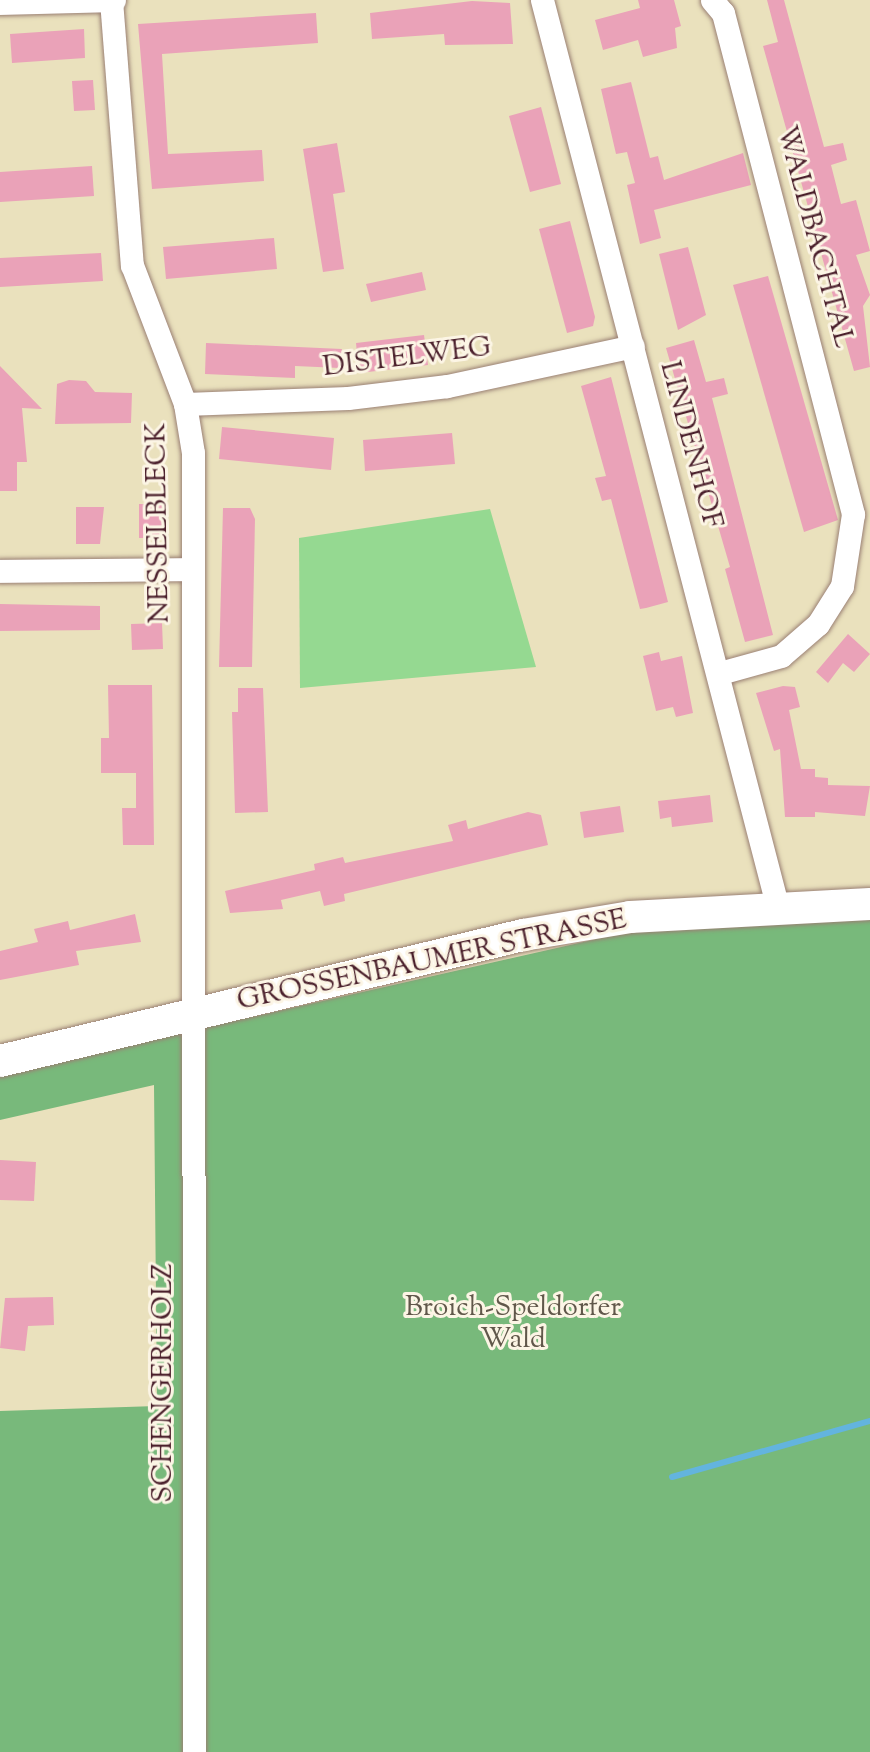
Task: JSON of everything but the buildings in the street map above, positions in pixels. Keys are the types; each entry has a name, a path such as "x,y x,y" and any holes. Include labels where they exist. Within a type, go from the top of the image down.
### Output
{"street":[{"path":"0,3 113,0"},
{"name":"NESSELBLECK","path":"113,0 132,264 185,404 193,453 190,569 190,1014"},
{"name":"LINDENHOF","path":"542,0 720,673 777,905"},
{"name":"WALDBACHTAL","path":"712,0 723,13 853,514 842,586 818,624 781,656 720,673"},
{"name":"DISTELWEG","path":"185,404 348,398 447,386 633,346"},
{"path":"0,571 190,569"},
{"name":"GROSSENBAUMER STRASSE","path":"0,1061 523,935 631,917 777,905 870,904"},
{"name":"SCHENGERHOLZ","path":"190,1014 194,1752"}],"green space":[{"path":"490,509 536,667 300,688 299,538"},
{"name":"Broich-Speldorfer Wald","path":"870,917 870,1752 0,1752 0,1411 157,1406 154,1085 0,1120 0,1074 623,933"}],"waterway":[{"path":"672,1477 870,1421"}]}
